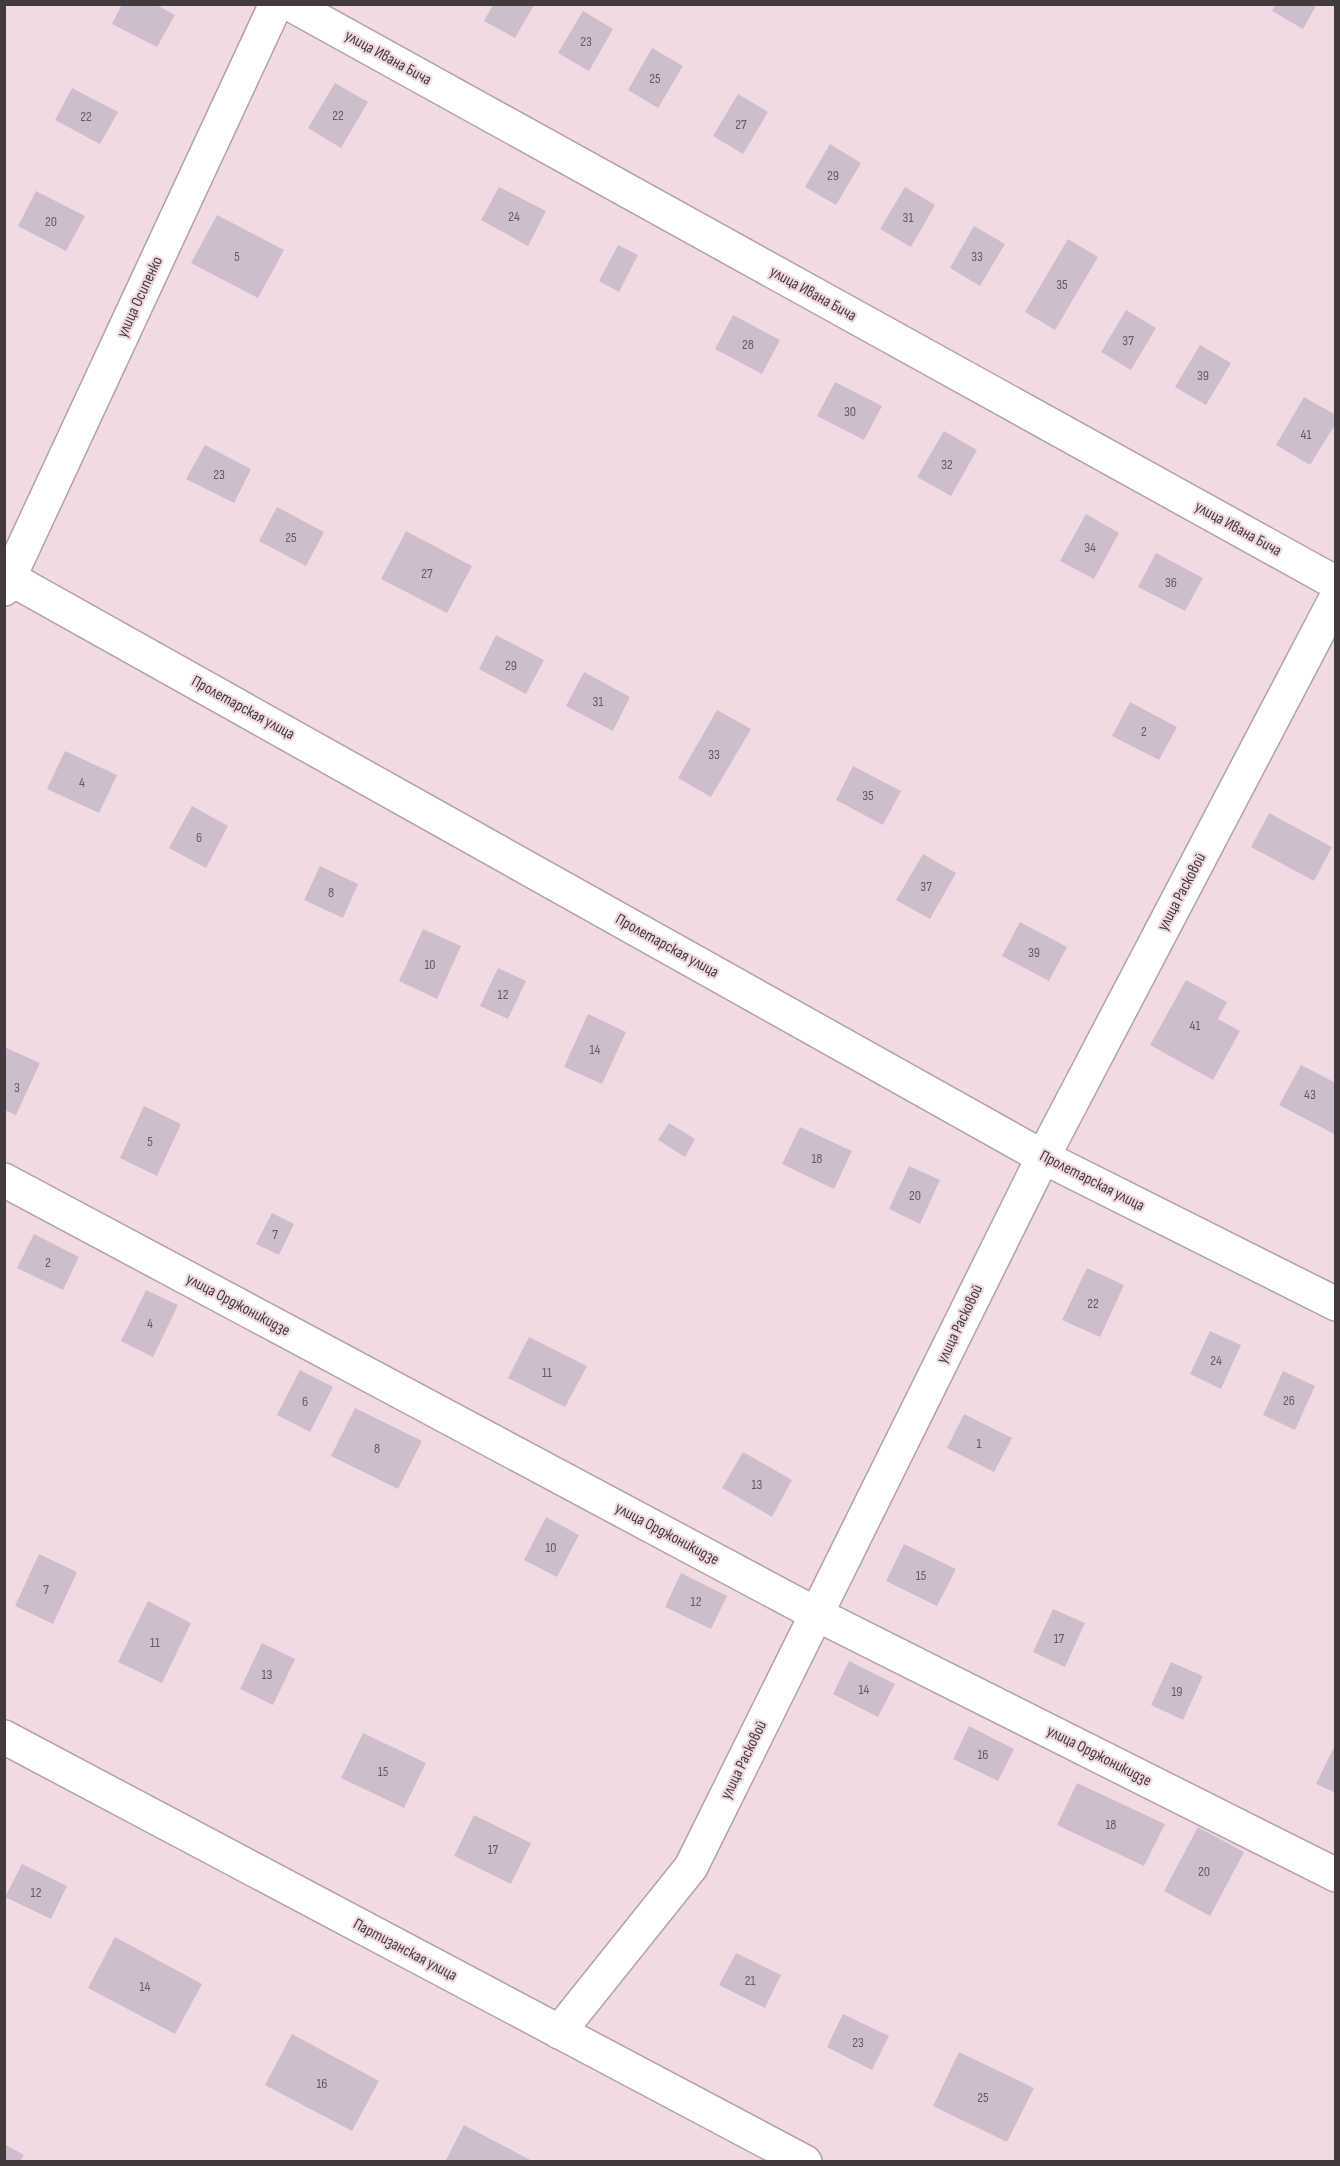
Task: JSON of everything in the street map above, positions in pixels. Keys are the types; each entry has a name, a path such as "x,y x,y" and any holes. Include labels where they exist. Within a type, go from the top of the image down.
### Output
{"street":[{"name":"улица Осипенко","path":"6,580 276,4"},
{"name":"улица Ивана Бича","path":"290,4 1335,583"},
{"name":"Пролетарская улица","path":"6,580 1043,1157 1335,1304"},
{"name":"улица Расковой","path":"559,2032 692,1867 1043,1157 1335,598"},
{"name":"улица Орджоникидзе","path":"4,1180 816,1614 1335,1875"},
{"name":"Партизанская улица","path":"4,1737 799,2160"}],"building":[{"path":"122,4 155,4 175,15 157,47 112,24"},
{"path":"1276,4 1317,4 1303,29 1272,11"},
{"path":"493,5 534,5 515,38 484,21"},
{"path":"583,11 613,29 589,71 558,53"},
{"path":"652,48 683,66 658,108 628,90"},
{"path":"335,83 368,102 341,148 308,128"},
{"path":"72,88 118,112 100,144 55,120"},
{"path":"738,94 768,112 743,154 713,136"},
{"path":"830,144 861,163 836,205 805,187"},
{"path":"499,187 546,211 528,246 481,220"},
{"path":"905,187 935,205 911,247 880,229"},
{"path":"36,191 85,216 66,251 18,226"},
{"path":"217,215 284,250 258,298 191,263"},
{"path":"974,226 1005,244 980,286 950,268"},
{"path":"1068,239 1098,257 1055,330 1025,312"},
{"path":"618,245 638,255 619,292 599,281"},
{"path":"1126,310 1156,328 1131,370 1101,352"},
{"path":"733,315 780,340 762,374 715,349"},
{"path":"1200,345 1231,363 1206,405 1175,387"},
{"path":"835,382 882,406 864,440 817,416"},
{"path":"1304,397 1336,415 1336,423 1310,465 1276,445"},
{"path":"944,431 977,450 951,496 917,477"},
{"path":"205,445 251,469 234,503 186,479"},
{"path":"277,507 324,532 306,566 259,541"},
{"path":"1086,514 1119,533 1094,579 1060,561"},
{"path":"406,531 472,566 447,613 381,579"},
{"path":"1156,553 1203,578 1185,611 1138,587"},
{"path":"496,635 544,660 526,694 479,669"},
{"path":"584,672 630,697 613,731 566,706"},
{"path":"1130,702 1177,727 1159,760 1112,736"},
{"path":"717,710 751,729 711,797 678,778"},
{"path":"65,751 117,775 99,813 47,789"},
{"path":"853,766 901,791 883,825 836,800"},
{"path":"192,806 228,826 206,868 169,848"},
{"path":"1269,813 1332,847 1314,881 1251,847"},
{"path":"923,854 956,873 930,919 896,900"},
{"path":"320,866 358,884 343,918 304,900"},
{"path":"1020,922 1067,947 1049,981 1002,956"},
{"path":"423,929 461,946 437,999 399,981"},
{"path":"498,968 526,981 508,1019 480,1006"},
{"path":"1186,980 1227,1002 1218,1019 1240,1031 1213,1080 1150,1045"},
{"path":"588,1014 626,1032 602,1084 564,1067"},
{"path":"4,1047 40,1063 16,1115 4,1110"},
{"path":"1301,1065 1336,1083 1336,1135 1279,1105"},
{"path":"144,1106 181,1124 157,1176 120,1158"},
{"path":"669,1123 695,1139 685,1157 658,1140"},
{"path":"800,1127 852,1151 834,1189 782,1164"},
{"path":"909,1166 940,1180 920,1224 889,1209"},
{"path":"272,1213 294,1224 279,1255 256,1244"},
{"path":"34,1234 79,1257 63,1290 17,1268"},
{"path":"1087,1268 1124,1285 1100,1337 1062,1320"},
{"path":"146,1290 178,1305 153,1357 121,1341"},
{"path":"1210,1331 1241,1345 1221,1389 1190,1374"},
{"path":"529,1337 587,1366 565,1407 508,1378"},
{"path":"300,1370 333,1387 310,1432 277,1415"},
{"path":"1283,1371 1315,1386 1295,1430 1263,1415"},
{"path":"355,1408 422,1441 398,1489 331,1456"},
{"path":"964,1414 1012,1438 994,1472 947,1448"},
{"path":"743,1452 792,1480 772,1517 722,1488"},
{"path":"546,1517 579,1535 557,1577 524,1560"},
{"path":"904,1544 956,1569 937,1606 886,1581"},
{"path":"39,1554 77,1572 53,1624 15,1606"},
{"path":"681,1573 727,1596 711,1629 665,1607"},
{"path":"148,1601 191,1623 162,1683 118,1662"},
{"path":"1053,1609 1085,1623 1065,1667 1033,1652"},
{"path":"262,1643 295,1659 273,1705 240,1689"},
{"path":"849,1661 895,1684 878,1717 833,1694"},
{"path":"1171,1662 1203,1676 1183,1720 1151,1705"},
{"path":"969,1726 1014,1749 998,1781 953,1759"},
{"path":"363,1733 426,1763 404,1808 341,1778"},
{"path":"1336,1743 1336,1793 1316,1784"},
{"path":"1077,1783 1165,1824 1144,1866 1057,1825"},
{"path":"474,1815 531,1843 511,1884 454,1856"},
{"path":"1198,1827 1244,1852 1210,1916 1164,1891"},
{"path":"22,1864 67,1886 51,1919 5,1897"},
{"path":"115,1937 202,1984 175,2034 88,1988"},
{"path":"736,1953 781,1975 765,2008 719,1985"},
{"path":"843,2014 889,2036 872,2070 827,2047"},
{"path":"292,2034 379,2081 352,2131 265,2085"},
{"path":"959,2052 1034,2088 1007,2142 933,2106"},
{"path":"464,2125 534,2162 445,2162"},
{"path":"4,2144 24,2155 20,2162 4,2162"}]}
